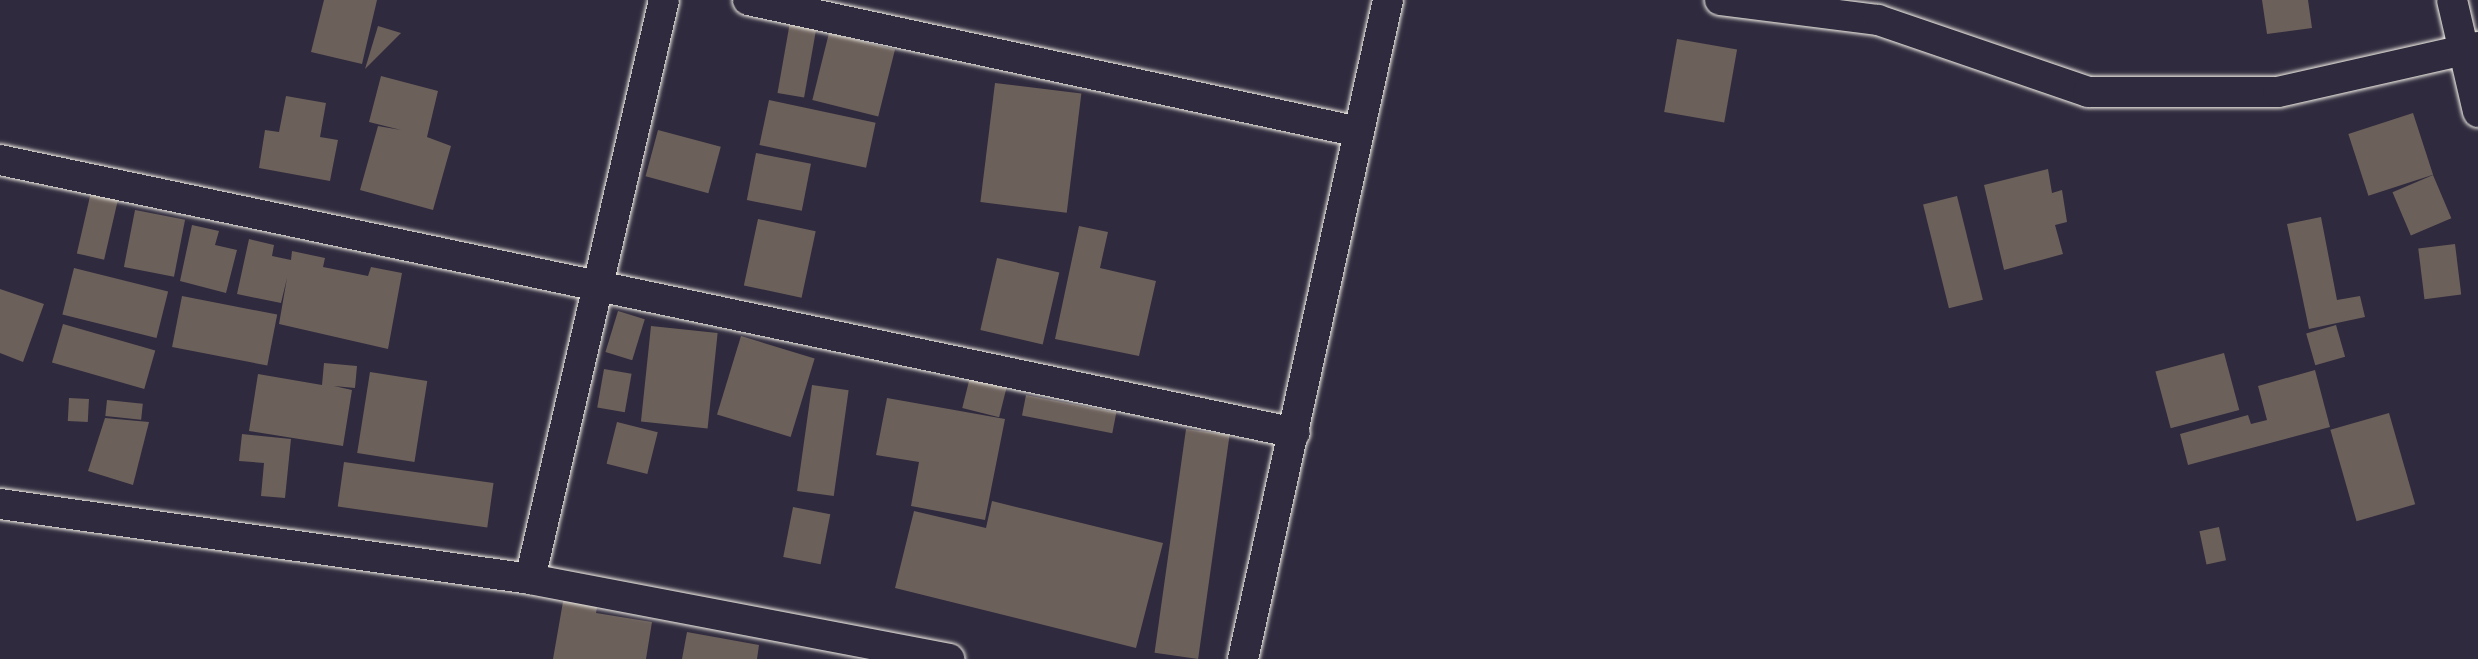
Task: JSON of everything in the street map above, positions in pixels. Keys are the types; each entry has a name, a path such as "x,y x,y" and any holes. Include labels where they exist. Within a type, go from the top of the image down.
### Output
{"street":[{"path":"530,579 664,0"},
{"path":"748,0 1359,132"},
{"path":"1243,659 1388,0"},
{"path":"1720,0 1873,10 2088,92 2278,92 2471,49"},
{"path":"2452,0 2471,49 2478,112"},
{"path":"0,160 1295,433"},
{"path":"0,504 530,579 949,659"}],"building":[{"path":"324,0 377,0 362,64 311,52"},
{"path":"2262,0 2308,0 2312,28 2267,34"},
{"path":"790,22 817,27 804,98 777,93"},
{"path":"378,26 401,33 365,69"},
{"path":"829,33 895,49 878,116 812,100"},
{"path":"1677,39 1737,50 1724,122 1664,112"},
{"path":"381,76 438,91 427,137 451,146 433,210 360,190 378,126 401,130 369,122"},
{"path":"995,83 1081,94 1067,213 980,202"},
{"path":"286,96 326,103 320,137 338,140 330,181 259,168 265,130 279,132"},
{"path":"769,100 876,123 866,168 759,145"},
{"path":"2413,113 2433,175 2368,196 2348,134"},
{"path":"658,130 721,147 708,193 646,176"},
{"path":"756,153 811,164 802,211 747,200"},
{"path":"2048,169 2052,193 2062,190 2067,222 2055,225 2063,254 2004,270 1984,185"},
{"path":"2433,175 2451,218 2411,235 2392,192"},
{"path":"91,192 118,198 104,260 77,253"},
{"path":"1957,196 1983,300 1949,308 1923,204"},
{"path":"135,210 185,220 174,277 124,267"},
{"path":"2321,217 2337,300 2360,296 2365,317 2309,329 2287,224"},
{"path":"758,219 816,231 802,298 744,286"},
{"path":"192,225 219,231 215,245 237,250 226,293 180,281"},
{"path":"1079,226 1108,232 1100,268 1156,281 1139,356 1055,339"},
{"path":"249,239 274,245 272,256 291,260 292,251 325,258 323,267 368,276 371,267 402,273 388,349 279,324 287,278 281,303 237,294"},
{"path":"2455,244 2461,295 2424,299 2418,249"},
{"path":"997,258 1059,272 1043,345 980,330"},
{"path":"74,268 168,291 157,338 62,315"},
{"path":"0,289 44,304 23,362 0,353"},
{"path":"182,296 277,315 267,366 172,347"},
{"path":"618,311 645,319 632,360 605,352"},
{"path":"63,324 155,350 144,389 52,362"},
{"path":"2336,325 2345,357 2315,365 2306,334"},
{"path":"651,326 718,333 708,428 641,421"},
{"path":"741,336 815,359 791,437 717,414"},
{"path":"2224,353 2239,410 2171,428 2155,371"},
{"path":"324,363 357,366 355,388 334,386 352,390 343,446 249,431 258,374 322,385"},
{"path":"604,369 632,374 625,412 597,407"},
{"path":"2315,370 2330,427 2188,465 2180,434 2248,415 2251,424 2267,420 2258,386"},
{"path":"370,372 427,381 414,462 357,453"},
{"path":"970,377 1007,386 999,417 962,408"},
{"path":"812,385 849,390 834,496 797,491"},
{"path":"1026,395 1116,413 1112,433 1022,416"},
{"path":"69,398 89,399 88,422 68,421"},
{"path":"887,398 1005,419 985,520 911,506 919,462 876,455"},
{"path":"107,400 143,404 141,420 105,416"},
{"path":"2389,413 2415,504 2357,521 2330,430"},
{"path":"105,418 149,422 133,485 88,471"},
{"path":"617,422 658,432 647,474 607,464"},
{"path":"1186,429 1230,435 1198,659 1155,653"},
{"path":"242,434 291,439 285,498 261,496 264,463 239,461"},
{"path":"344,462 494,483 487,528 338,507"},
{"path":"992,501 1163,543 1136,648 895,588 914,511 986,528"},
{"path":"793,507 830,514 821,564 783,557"},
{"path":"2219,527 2226,560 2207,564 2199,531"},
{"path":"564,596 598,602 596,613 652,622 646,659 553,659"},
{"path":"687,632 759,645 757,659 682,659"}]}
